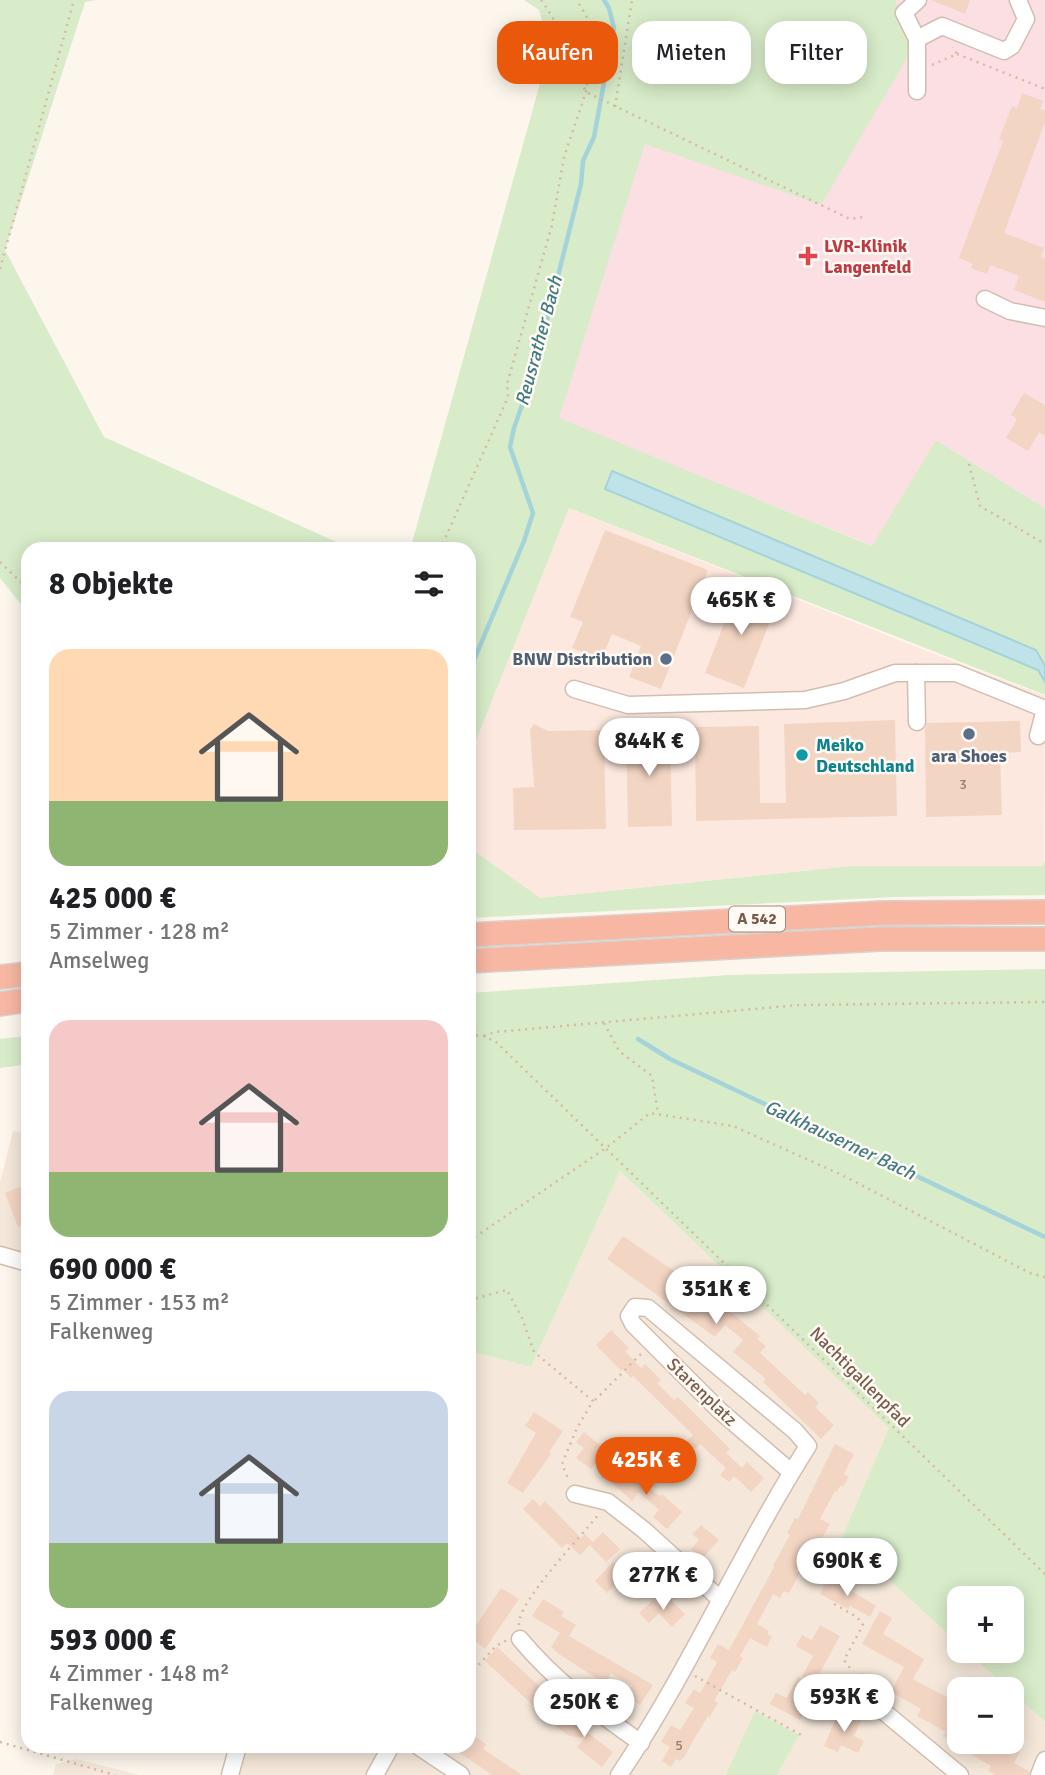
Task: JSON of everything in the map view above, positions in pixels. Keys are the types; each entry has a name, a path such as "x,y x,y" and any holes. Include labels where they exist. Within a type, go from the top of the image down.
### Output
{"highway":[{"name":"A 542","path":"476,935 883,913 1045,912"},
{"name":"A 542","path":"476,961 881,939 1045,939"},
{"path":"0,977 21,975"},
{"path":"0,1004 21,1001"}],"street":[{"path":"917,91 916,39 904,13 918,0"},
{"path":"916,39 942,26 1003,51 1012,46 1026,19 1018,0"},
{"path":"985,299 1010,310 1045,318"},
{"path":"575,689 628,705 806,700 844,691 895,673 956,673 1045,709 1038,736"},
{"path":"916,673 916,722"},
{"path":"0,1255 21,1261"},
{"name":"Starenplatz","path":"635,1307 648,1308 795,1431 808,1446 791,1472 719,1410 633,1324 629,1316 635,1307"},
{"path":"619,1775 684,1670 754,1535 791,1472"},
{"path":"575,1494 608,1502 654,1538 721,1600"},
{"path":"520,1639 542,1665 587,1704 641,1743"},
{"path":"862,1683 877,1706 960,1775"},
{"path":"230,1775 236,1753"},
{"path":"375,1775 387,1753"},
{"path":"428,1753 461,1775"},
{"path":"1039,1775 1045,1760"}],"path":[{"path":"0,269 74,0"},
{"path":"541,0 564,37 569,56 586,92 850,219 863,217"},
{"path":"444,542 508,397 507,384 552,225 564,157 586,92 594,30 577,0"},
{"path":"615,107 632,0"},
{"path":"942,26 957,54 1045,89"},
{"path":"916,72 957,54"},
{"path":"969,464 980,506 1045,544"},
{"path":"0,562 21,582"},
{"path":"476,1035 799,1005 1045,1002"},
{"path":"604,1023 619,1051 652,1076 658,1114"},
{"name":"Nachtigallenpfad","path":"484,1036 496,1042 1045,1574"},
{"path":"476,1236 606,1148 650,1113 733,1125 842,1175 1030,1273 1045,1277"},
{"path":"476,1298 507,1290 522,1318 534,1352 593,1401"},
{"path":"575,1494 562,1464 577,1428 593,1401 652,1343"},
{"path":"476,1668 504,1640 520,1639 518,1618 553,1567 608,1502"},
{"path":"834,1604 857,1617 863,1625 844,1660 862,1683"},
{"path":"684,1670 803,1735"},
{"path":"0,1742 21,1748"},
{"path":"38,1753 115,1775"}],"shaded area":[{"name":"LVR-Klinik Langenfeld","path":"627,0 1045,0 1045,508 936,440 873,546 530,407 607,84 618,84 618,38"},
{"path":"569,508 1045,696 1044,866 851,866 539,898 476,852 476,740"},
{"path":"13,1131 21,1133 21,1253 0,1247 0,1183"},
{"path":"620,1171 889,1428 842,1537 947,1633 947,1663 980,1663 995,1677 947,1677 947,1754 1024,1754 1024,1703 1045,1722 1045,1775 224,1775 230,1753 476,1753 476,1353 531,1367"},
{"path":"77,1759 139,1775 53,1775 56,1764"}],"green space":[{"path":"0,0 96,0 85,2 5,250 104,437 336,542 21,542 21,604 0,578"},
{"path":"524,0 895,0 914,46 821,205 645,144 559,418 872,546 936,440 1045,508 1045,695 569,508 476,740 476,542 412,542 540,84 618,84 618,21 542,21 539,10"},
{"path":"476,852 540,898 851,866 1043,866 1045,860 1045,895 895,897 476,918"},
{"path":"1045,969 1045,1722 1024,1703 1024,1677 995,1677 980,1663 1024,1663 1024,1586 947,1586 947,1633 842,1537 889,1428 620,1171 531,1367 476,1353 476,993 729,975"},
{"path":"21,1037 21,1065 0,1068 0,1039"},
{"path":"755,1711 799,1735 777,1775 726,1775"}],"water":[{"path":"612,471 1036,650 1045,666 1045,682 1038,670 605,489"}],"building":[{"path":"931,0 970,0 965,14"},
{"path":"1022,93 1043,101 1040,109 1045,111 1045,122 1004,233 1044,248 1041,257 1045,258 1045,302 1014,290 1019,276 990,265 987,274 971,268 973,264 959,258 1003,141 999,139 1012,106 1017,108"},
{"path":"1024,393 1045,405 1045,436 1039,432 1028,451 1006,438 1017,419 1011,415"},
{"path":"605,530 708,570 661,689 629,677 641,646 612,634 601,660 572,648 583,622 570,617"},
{"path":"739,585 778,601 744,688 705,673"},
{"path":"895,720 897,816 696,821 695,727 759,726 760,803 786,803 784,724"},
{"path":"1020,721 1021,752 1000,753 1002,815 926,817 927,723"},
{"path":"534,724 548,731 604,730 606,829 514,830 513,788 534,787 530,730"},
{"path":"670,730 672,826 628,827 626,731"},
{"path":"21,1186 21,1226 18,1227 5,1193"},
{"path":"623,1236 716,1300 760,1336 757,1339 766,1346 760,1353 805,1395 808,1392 819,1403 815,1407 834,1425 821,1439 763,1382 766,1379 733,1352 743,1340 725,1325 715,1337 607,1259"},
{"path":"611,1330 629,1348 625,1351 641,1368 645,1364 661,1380 657,1383 674,1400 678,1397 730,1449 726,1453 742,1468 747,1462 764,1478 751,1492 734,1476 729,1482 720,1475 726,1468 700,1444 695,1449 687,1441 693,1435 633,1376 631,1378 623,1369 621,1371 596,1345"},
{"path":"534,1412 563,1431 549,1452 551,1454 523,1493 507,1483 536,1433 525,1426"},
{"path":"584,1432 606,1450 591,1469 576,1458 584,1448 576,1442"},
{"path":"835,1444 854,1454 844,1474 849,1477 843,1487 840,1486 837,1492 835,1491 820,1519 830,1524 816,1549 810,1546 796,1571 800,1573 789,1593 784,1591 780,1598 773,1594 757,1624 769,1631 767,1634 772,1637 767,1647 750,1638 735,1672 732,1670 714,1701 718,1703 710,1717 708,1716 685,1756 680,1761 676,1759 671,1767 662,1761 670,1747 661,1742 671,1725 680,1730 694,1708 685,1703 694,1689 700,1693 708,1679 717,1662 710,1658 718,1644 729,1650"},
{"path":"619,1467 660,1496 662,1494 682,1512 667,1529 653,1517 659,1510 639,1492 632,1501 609,1480"},
{"path":"533,1499 540,1506 545,1501 581,1538 585,1534 593,1542 603,1532 620,1549 606,1562 590,1545 580,1555 567,1543 562,1548 523,1509"},
{"path":"701,1525 719,1540 702,1559 691,1549 699,1540 692,1534"},
{"path":"613,1562 625,1574 607,1593 595,1581"},
{"path":"635,1564 654,1582 639,1597 621,1579"},
{"path":"829,1577 876,1606 870,1617 820,1594"},
{"path":"501,1588 519,1599 485,1649 476,1642 476,1626"},
{"path":"669,1598 685,1614 672,1627 659,1613 649,1623 639,1613 653,1600 660,1607"},
{"path":"543,1599 564,1612 561,1616 576,1625 569,1636 653,1685 640,1705 626,1696 632,1686 611,1673 605,1684 551,1647 560,1633 532,1616"},
{"path":"880,1611 892,1618 883,1634 924,1659 913,1679 947,1697 947,1738 943,1736 946,1732 917,1716 921,1709 891,1692 904,1667 862,1644"},
{"path":"820,1625 840,1636 813,1685 817,1688 800,1720 770,1704 776,1693 787,1698 798,1677 801,1679 813,1656 796,1646 802,1635 812,1640"},
{"path":"497,1647 550,1696 538,1710 485,1661"},
{"path":"565,1710 581,1723 579,1726 613,1752 602,1767 577,1747 585,1738 569,1736 553,1724"},
{"path":"839,1712 861,1721 854,1736 864,1741 858,1753 841,1745 838,1752 824,1746"},
{"path":"476,1737 486,1744 483,1749 522,1775 492,1775 460,1753 476,1753"},
{"path":"970,1754 1019,1754 1014,1763 1029,1771 1029,1775 996,1775 988,1771 991,1766"}],"waterway":[{"name":"Reusrather Bach","path":"476,655 533,513 510,447 535,368 581,184 583,161 594,137 614,28 604,0"},
{"name":"Galkhauserner Bach","path":"638,1039 670,1059 1045,1237"}],"place":[{"name":"LVR-Klinik Langenfeld","path":"808,256"},
{"name":"BNW Distribution","path":"666,659"},
{"name":"ara Shoes","path":"969,734"},
{"name":"Meiko Deutschland","path":"802,755"}]}
